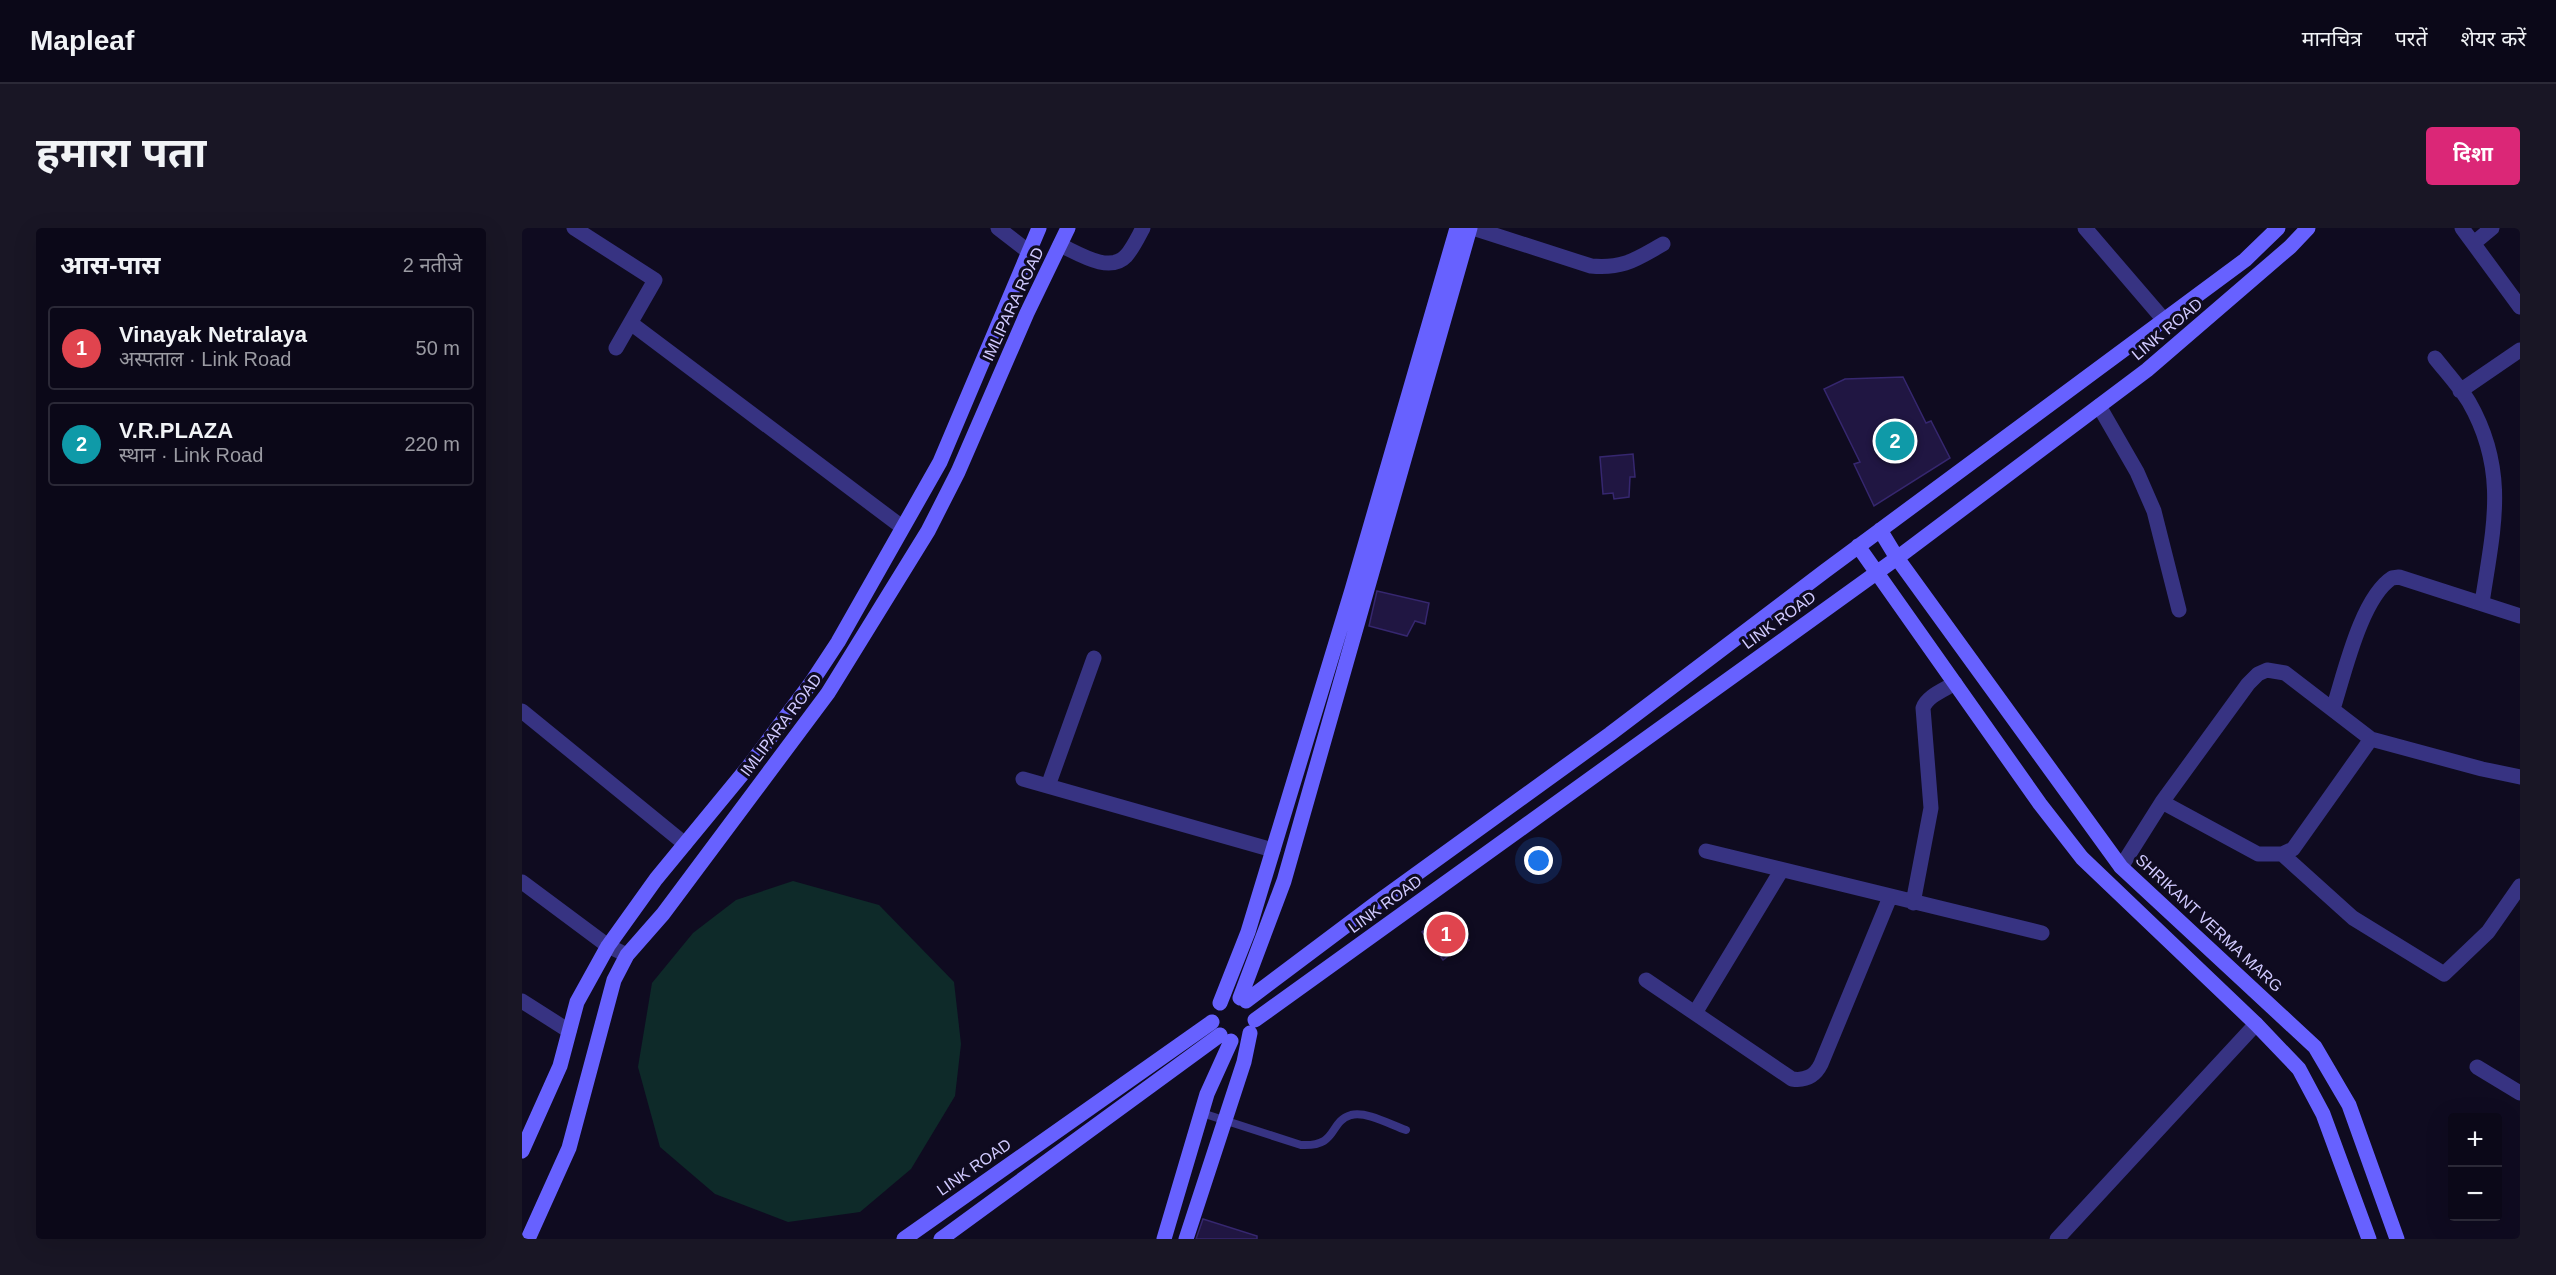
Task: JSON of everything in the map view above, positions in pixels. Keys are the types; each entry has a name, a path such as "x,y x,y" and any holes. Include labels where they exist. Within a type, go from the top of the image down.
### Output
{"street":[{"path":"574,228 656,280 616,348"},
{"path":"998,228 1029,252"},
{"name":"IMLIPARA ROAD","path":"522,1151 560,1066 577,1002 608,946 656,879 749,766 811,683 838,642 940,462 1039,228"},
{"name":"IMLIPARA ROAD","path":"528,1239 569,1148 601,1021 614,980 627,955 663,914 828,693 928,531 958,472 1027,313 1068,228"},
{"path":"1060,245 1101,263 1111,264 1126,255 1143,228"},
{"path":"1164,1239 1208,1094 1221,1033 1212,1015 1220,1003 1248,932 1352,590 1458,228"},
{"path":"1243,1000 1284,881 1471,228 1591,266 1619,267 1663,244"},
{"path":"2085,228 2164,320"},
{"name":"LINK ROAD","path":"1243,1000 1610,734 1858,546 2245,260 2278,228"},
{"name":"LINK ROAD","path":"1253,1026 1897,558 2147,370 2290,247 2308,228"},
{"path":"2462,228 2520,307"},
{"path":"2474,243 2492,228"},
{"path":"632,324 902,527"},
{"path":"2460,391 2520,350"},
{"path":"2435,358 2469,402 2490,451 2495,473 2494,516 2482,603"},
{"path":"2099,406 2137,472 2154,511 2179,610"},
{"name":"SHRIKANT VERMA MARG","path":"1881,530 1897,558 2121,867 2315,1047 2349,1105 2397,1239"},
{"path":"1858,546 2040,804 2082,858 2256,1024 2299,1069 2323,1114 2369,1239"},
{"path":"2333,710 2358,630 2386,581 2399,577 2520,616"},
{"path":"1048,786 1094,658"},
{"path":"2121,867 2162,802 2248,684 2258,674 2267,670 2285,673 2371,739 2520,777"},
{"path":"1913,903 1931,808 1923,708 1930,698 1955,683"},
{"path":"522,711 685,844"},
{"path":"2162,802 2258,854 2282,854 2293,849 2371,739"},
{"path":"1023,779 1273,850"},
{"path":"1706,851 2042,933"},
{"path":"2282,854 2353,918 2444,974 2474,948 2520,886"},
{"path":"1695,1013 1781,871"},
{"path":"522,882 608,946 627,955"},
{"path":"1646,980 1792,1079 1810,1077 1821,1065 1890,897"},
{"path":"1186,1239 1244,1062 1253,1026 1251,1006 1243,1000 1226,999 1220,1003"},
{"path":"522,1001 569,1031"},
{"path":"2057,1239 2256,1024"},
{"path":"941,1239 1221,1033 1245,1037 1253,1026"},
{"name":"LINK ROAD","path":"903,1239 1221,1033"},
{"path":"2477,1067 2520,1093"}],"lane":[{"path":"1202,1113 1301,1145 1316,1146 1328,1139 1338,1125 1350,1115 1364,1115 1406,1130"}],"green space":[{"path":"793,881 879,905 954,982 961,1044 955,1096 911,1169 860,1212 788,1222 715,1194 660,1147 638,1067 652,983 693,933 736,900"}],"building":[{"path":"1903,377 1926,423 1931,421 1950,458 1874,506 1854,464 1860,462 1824,389 1845,379"},
{"path":"1633,454 1635,477 1630,477 1629,497 1614,499 1613,493 1603,494 1600,457"},
{"path":"1377,591 1429,603 1425,624 1415,621 1407,636 1369,626"},
{"path":"1448,912 1469,940 1443,960 1422,932"},
{"path":"1203,1219 1257,1236 1257,1239 1196,1239"}],"place":[{"name":"V.R.PLAZA","path":"1895,441"},
{"name":"Vinayak Netralaya","path":"1446,934"}]}
